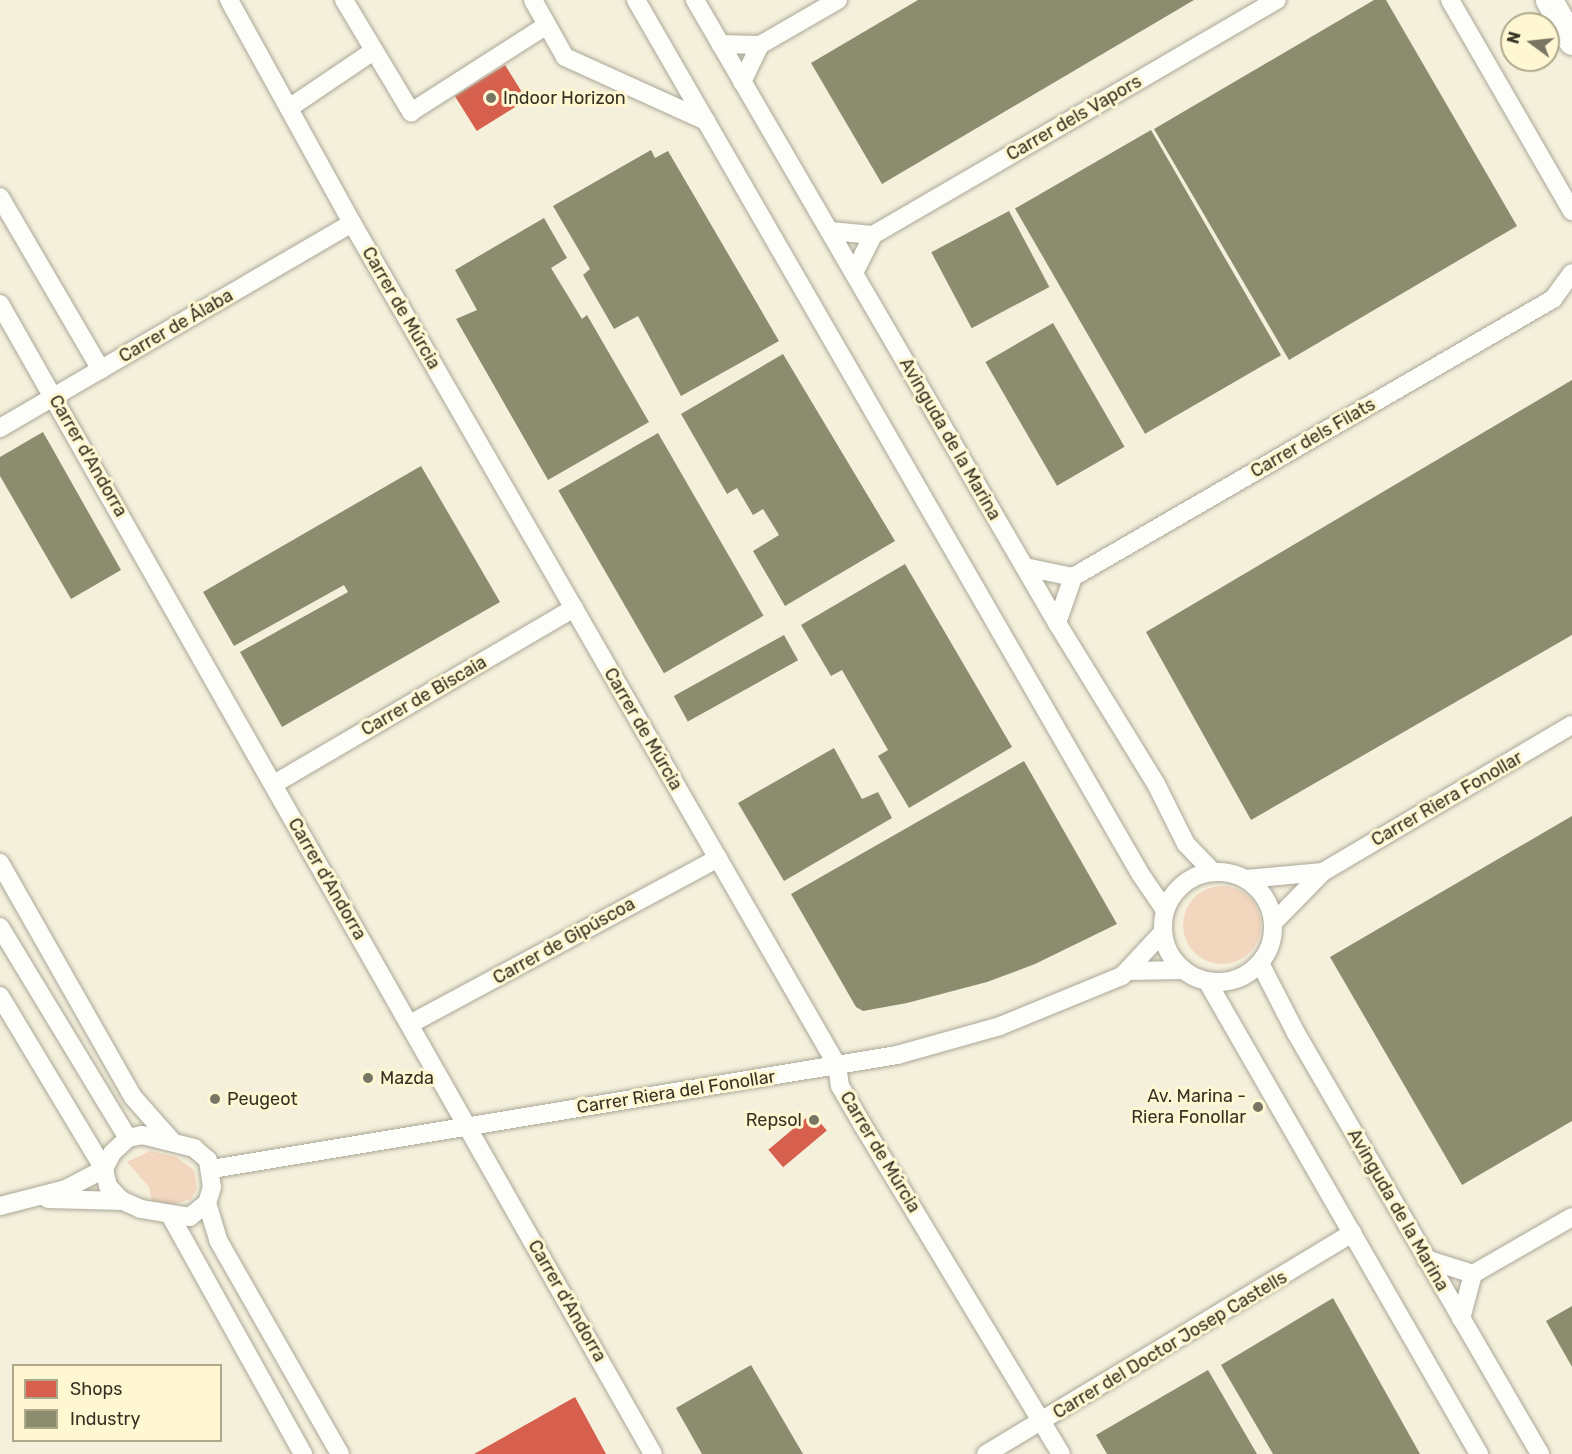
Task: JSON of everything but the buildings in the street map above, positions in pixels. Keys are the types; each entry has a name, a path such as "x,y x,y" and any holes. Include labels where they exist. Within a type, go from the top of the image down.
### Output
{"highway":[{"path":"1549,0 1572,41"}],"street":[{"name":"Carrer de Múrcia","path":"230,0 352,223 837,1065 840,1086 1061,1454"},
{"path":"344,0 372,52 411,112 547,25"},
{"path":"533,0 565,57 706,121"},
{"path":"636,0 1141,875 1166,910"},
{"name":"Avinguda de la Marina","path":"695,0 1057,623 1156,784 1186,844 1213,872"},
{"path":"720,44 760,45 838,0"},
{"name":"Carrer dels Vapors","path":"873,235 1276,0"},
{"path":"1450,0 1572,211"},
{"path":"742,82 760,45"},
{"path":"289,108 372,52"},
{"path":"0,197 101,370"},
{"name":"Carrer de Álaba","path":"0,428 352,223"},
{"path":"830,231 873,235 854,273"},
{"name":"Carrer dels Filats","path":"1073,577 1553,298 1572,273"},
{"name":"Carrer dels Filats","path":"1553,298 1572,296"},
{"name":"Carrer d'Andorra","path":"0,304 55,397 653,1454"},
{"path":"1025,567 1073,577 1057,623"},
{"name":"Carrer de Biscaia","path":"274,784 574,608"},
{"name":"Carrer Riera Fonollar","path":"1273,923 1323,872 1572,725"},
{"name":"Carrer de Gipúscoa","path":"410,1024 718,858"},
{"path":"0,863 133,1097 171,1140"},
{"path":"1213,872 1246,879 1265,897 1273,923 1272,940 1260,963 1236,979 1208,981 1184,970 1169,953 1163,932 1166,910 1184,884 1213,872"},
{"name":"Carrer Riera Fonollar","path":"1246,879 1323,872"},
{"path":"0,927 107,1107 128,1138"},
{"path":"1129,971 1163,932"},
{"name":"Avinguda de la Marina","path":"1260,963 1296,1033 1540,1454"},
{"path":"1129,971 1184,970"},
{"name":"Carrer Riera del Fonollar","path":"212,1169 897,1055 1000,1026 1129,971"},
{"path":"1208,981 1479,1454"},
{"path":"0,996 104,1169 108,1186 123,1201"},
{"path":"0,1206 37,1199 78,1184 104,1169 115,1149 128,1138 153,1135 171,1140 194,1149 208,1160 212,1169 212,1187 207,1203 190,1217 170,1215 123,1201 37,1199"},
{"path":"207,1203 218,1240 340,1454"},
{"path":"170,1215 297,1451"},
{"path":"1461,1319 1473,1274 1572,1217"},
{"name":"Carrer del Doctor Josep Castells","path":"986,1454 1353,1233"},
{"path":"1426,1259 1473,1274"}],"shaded area":[{"path":"1214,886 1230,886 1244,892 1255,903 1261,917 1261,933 1255,947 1244,958 1230,964 1214,964 1200,958 1189,947 1183,933 1183,917 1189,903 1200,892"},
{"path":"150,1151 176,1157 194,1170 197,1189 191,1199 171,1205 152,1201 149,1187 127,1162"}],"place":[{"name":"Indoor Horizon","path":"491,98"},
{"name":"Mazda","path":"368,1078"},
{"name":"Peugeot","path":"215,1099"},
{"name":"Av. Marina - Riera Fonollar","path":"1258,1107"},
{"name":"Repsol","path":"814,1120"}]}
